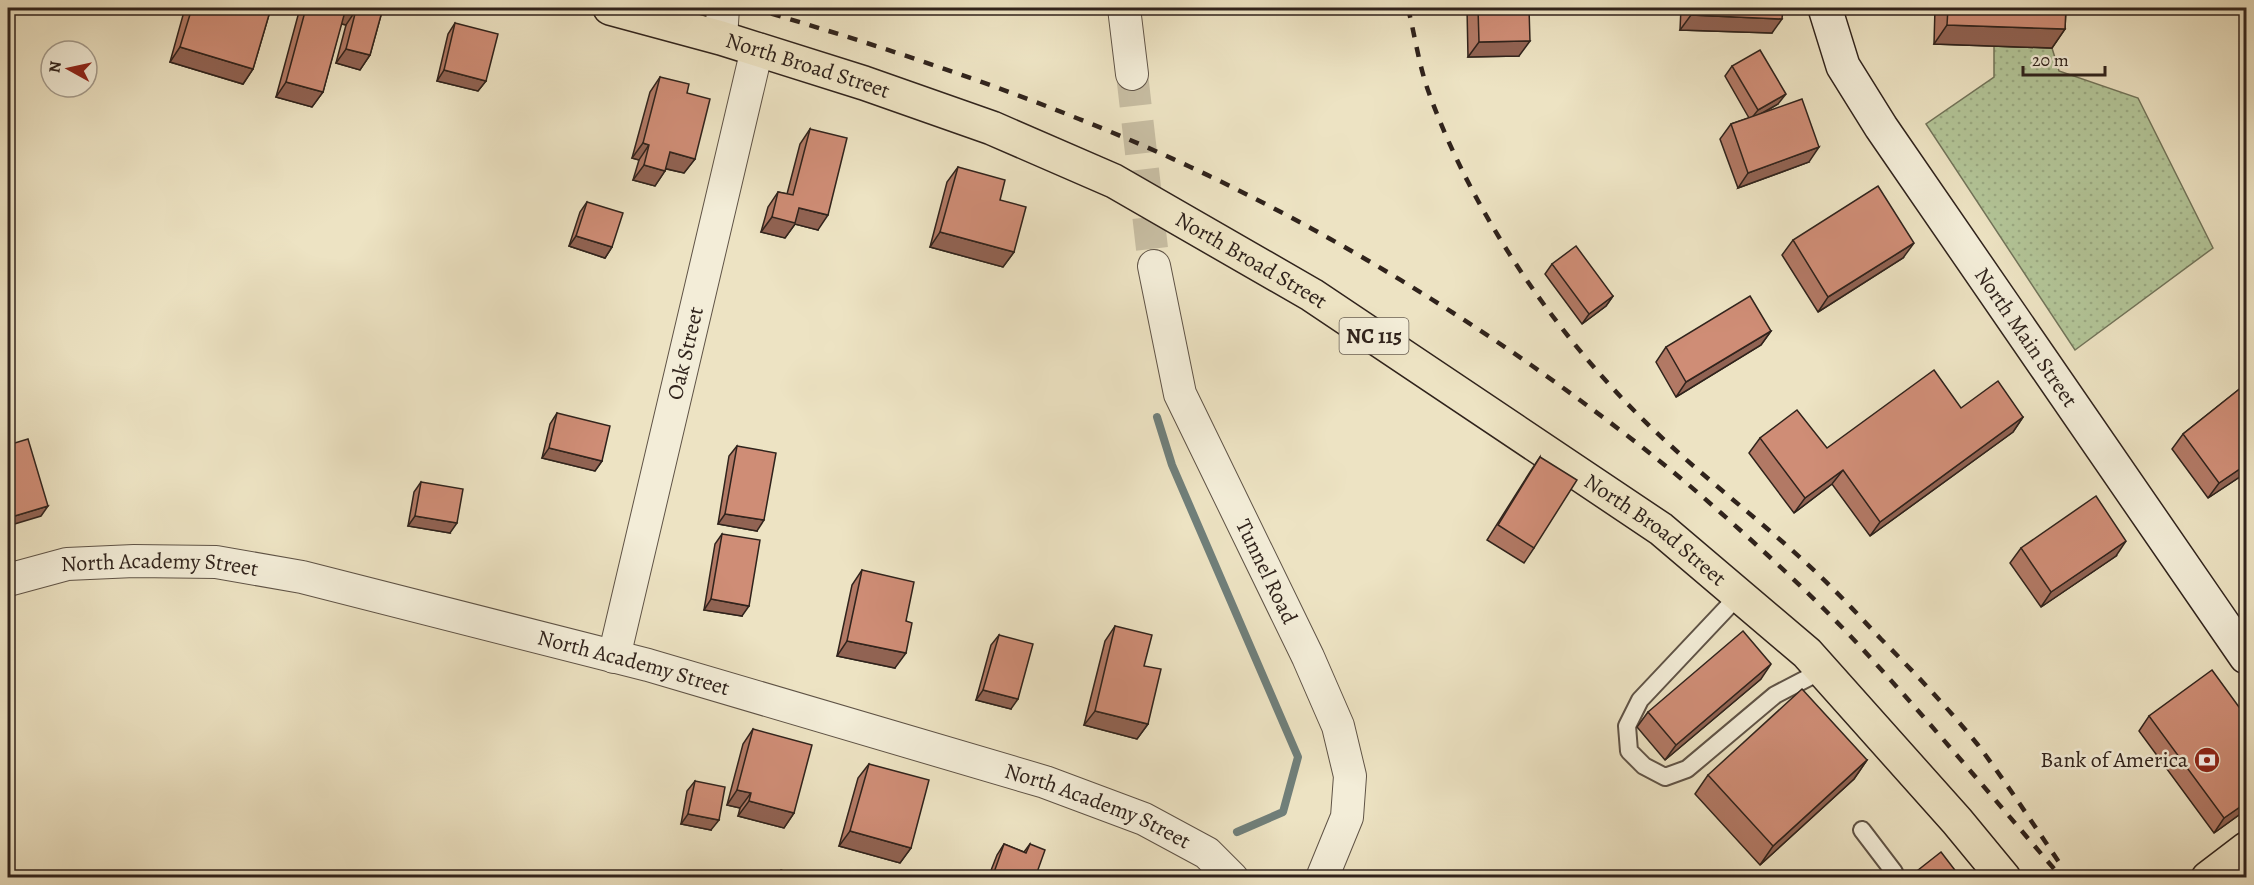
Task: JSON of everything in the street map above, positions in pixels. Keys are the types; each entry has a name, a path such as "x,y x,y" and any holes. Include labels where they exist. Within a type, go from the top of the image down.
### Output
{"main road":[{"name":"North Broad Street","path":"610,8 722,23 757,49 864,83 992,128 1114,181 1322,302 1661,529 1807,653 1957,821 2004,878"},
{"name":"North Main Street","path":"1825,8 1843,66 1881,127 2247,657"},
{"path":"2208,878 2247,849"}],"street":[{"path":"1124,8 1132,74"},
{"name":"Oak Street","path":"614,657 757,49"},
{"name":"Tunnel Road","path":"1154,266 1180,394 1308,657 1338,726 1350,776 1347,817 1322,878"},
{"name":"North Academy Street","path":"8,580 67,564 134,561 216,562 302,577 614,657 1064,789 1153,824 1207,853 1232,878"}],"lane":[{"path":"1739,596 1640,700 1627,726 1629,751 1644,766 1665,777 1687,769 1775,696 1822,670"},
{"path":"1862,830 1893,872 1886,878"}],"green space":[{"path":"1994,46 2052,48 2059,71 2138,98 2213,248 2075,350 1926,124 1994,77"}],"building":[{"path":"192,8 271,8 253,69 180,47"},
{"path":"306,8 346,8 323,92 286,82"},
{"path":"346,8 383,8 370,55 346,49 356,10"},
{"path":"1478,8 1529,8 1530,41 1479,42"},
{"path":"1691,8 1783,8 1782,19 1691,15"},
{"path":"1948,8 2066,8 2065,29 1947,25"},
{"path":"455,23 498,34 486,81 444,70"},
{"path":"1760,50 1786,94 1758,110 1732,66"},
{"path":"660,77 689,84 687,93 710,99 695,159 670,152 665,171 644,165 649,145 643,143"},
{"path":"1802,99 1819,147 1748,173 1731,124"},
{"path":"810,129 847,138 828,215 799,208 795,223 772,217 778,192 793,195"},
{"path":"958,167 1005,180 1000,200 1026,207 1014,252 940,232"},
{"path":"1878,186 1914,243 1828,297 1793,240"},
{"path":"587,202 623,213 612,247 576,236"},
{"path":"1576,246 1613,296 1589,314 1552,264"},
{"path":"1750,296 1771,331 1686,382 1666,347"},
{"path":"1934,370 1961,408 1998,381 2023,417 1880,522 1843,470 1805,498 1760,438 1797,410 1827,448"},
{"path":"2247,383 2247,464 2219,483 2183,434"},
{"path":"557,413 610,426 602,461 549,448"},
{"path":"28,439 48,506 8,518 8,445"},
{"path":"737,446 776,453 764,520 725,514"},
{"path":"1540,457 1577,480 1534,548 1498,525"},
{"path":"421,482 463,489 457,523 415,516"},
{"path":"2096,496 2126,541 2051,592 2021,548"},
{"path":"722,534 760,540 749,606 711,599"},
{"path":"862,570 914,582 906,621 912,623 906,653 847,641"},
{"path":"1115,626 1152,635 1144,666 1161,669 1148,724 1095,711"},
{"path":"1743,631 1771,664 1676,745 1648,712"},
{"path":"999,635 1033,644 1018,699 983,690"},
{"path":"2212,670 2247,718 2247,724 2240,729 2247,739 2247,802 2224,818 2149,716"},
{"path":"1802,689 1867,760 1773,846 1708,775"},
{"path":"753,729 812,745 794,813 749,801 751,793 737,790"},
{"path":"869,764 929,780 911,848 850,831"},
{"path":"695,781 725,787 719,820 688,814"},
{"path":"1004,844 1026,853 1030,844 1045,850 1035,878 992,878"},
{"path":"1941,852 1961,878 1908,878"},
{"path":"781,870 802,878 778,878"},
{"path":"1081,871 1096,878 1078,878"}],"waterway":[{"path":"1157,417 1172,465 1298,757 1283,812 1237,832"}],"tunnel":[{"path":"1132,74 1154,266"}],"railway":[{"path":"752,8 958,73 1139,144 1197,170 1312,229 1478,329 1555,382 1652,455 1699,493 1781,568 1840,625 1877,665 2062,878"},
{"path":"1408,8 1429,93 1472,190 1499,237 1561,327 1632,409 1820,576 1931,691 1978,745 2063,868"}],"place":[{"name":"Bank of America","path":"2207,760"}]}
